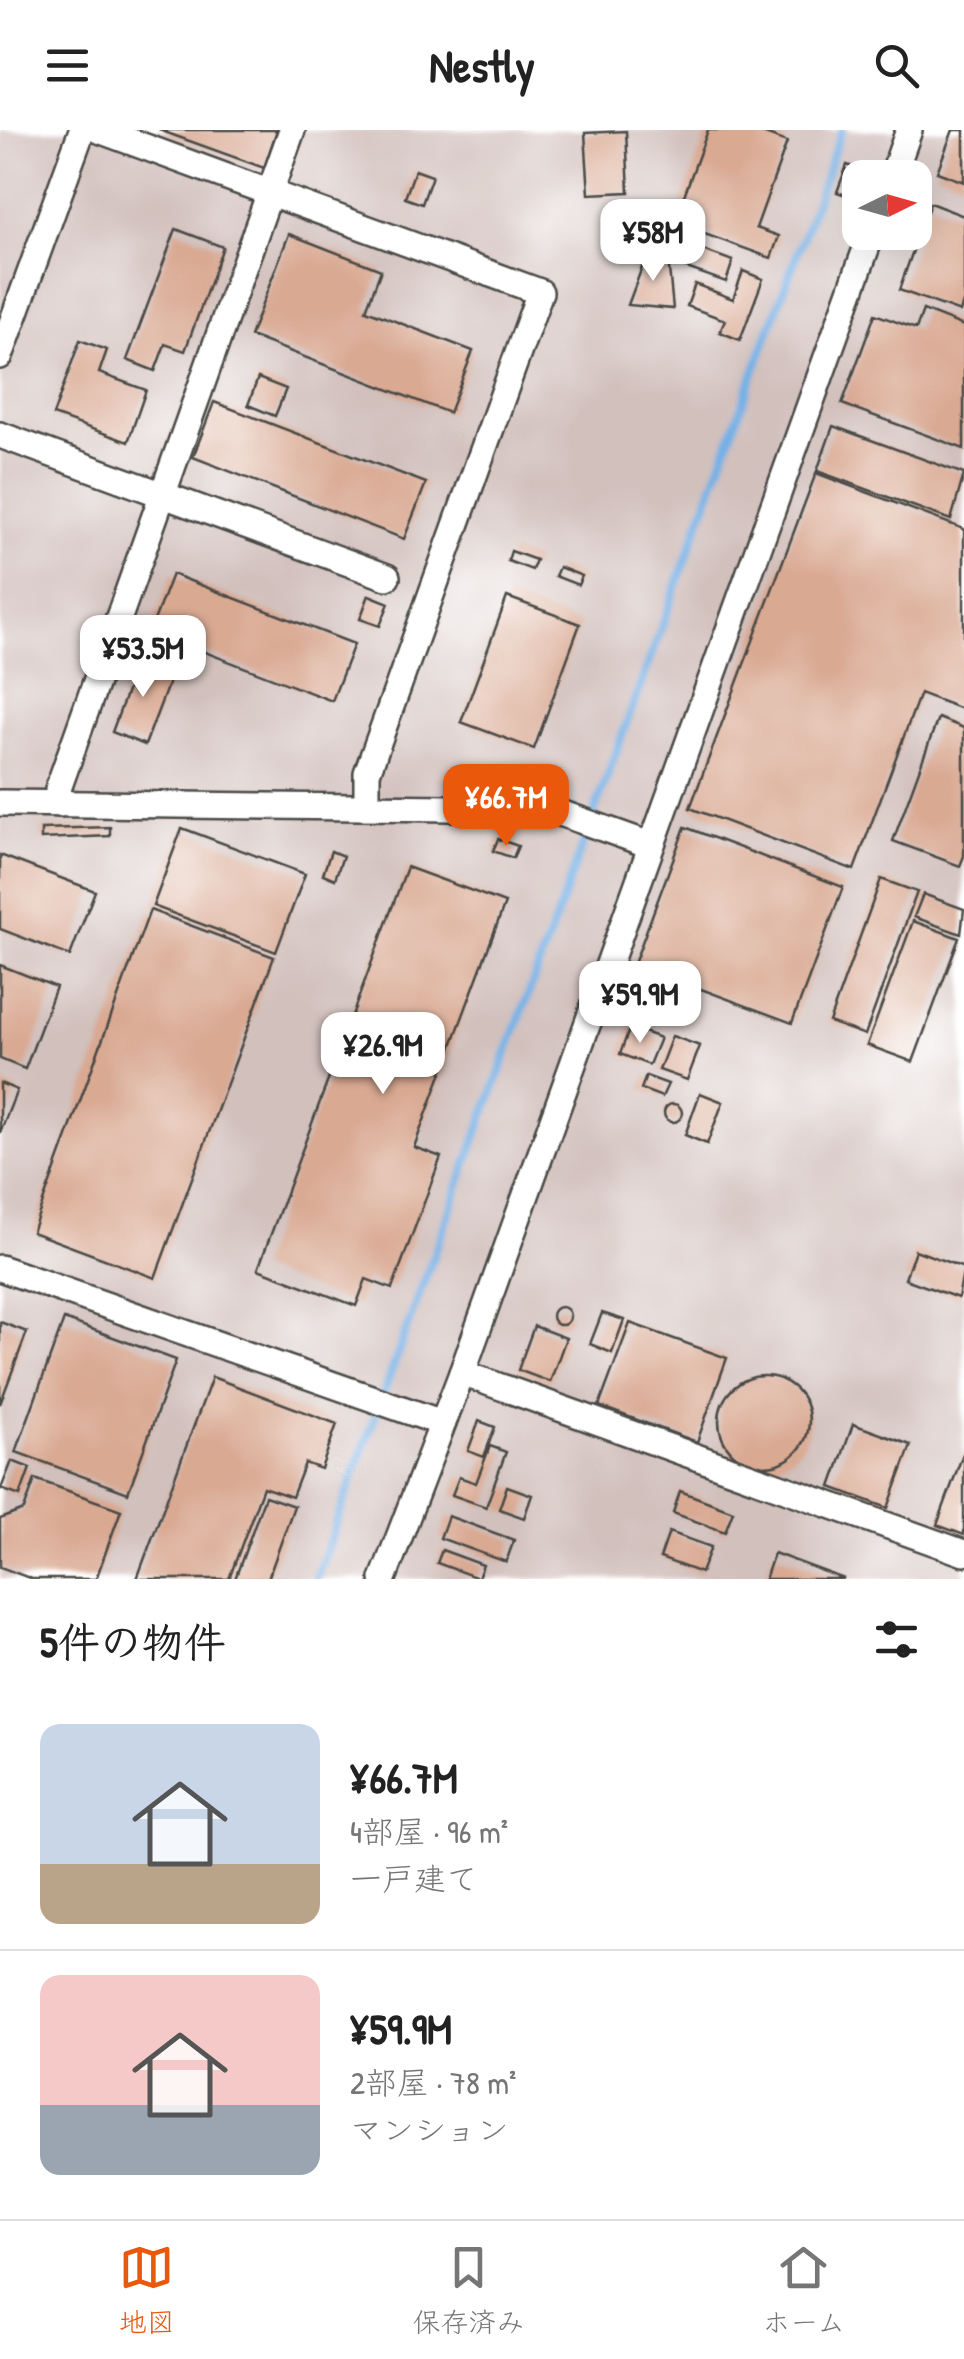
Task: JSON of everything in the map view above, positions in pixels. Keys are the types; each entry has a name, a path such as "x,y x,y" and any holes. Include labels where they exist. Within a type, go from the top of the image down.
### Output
{"lane":[{"path":"0,356 82,130"},
{"path":"99,130 540,292 367,773 367,806"},
{"path":"59,804 58,789 292,130"},
{"path":"898,160 909,130"},
{"path":"383,1579 462,1373 865,250"},
{"path":"0,435 388,577"},
{"path":"0,804 548,809 650,845"},
{"path":"0,1268 442,1423"},
{"path":"462,1373 964,1553"}],"shaded area":[{"path":"0,130 964,130 964,1579 0,1579"}],"building":[{"path":"159,130 277,130 264,168"},
{"path":"708,130 754,130 787,142 756,228 779,236 771,258 674,223"},
{"path":"953,130 964,130 964,182 937,172"},
{"path":"626,131 629,192 589,194 585,133"},
{"path":"415,170 432,176 422,204 405,198"},
{"path":"932,204 964,216 964,300 960,312 899,290 913,250 932,250"},
{"path":"626,224 653,234 648,247 622,238"},
{"path":"176,229 223,247 185,351 165,344 155,371 127,360"},
{"path":"289,234 381,270 366,310 473,351 449,413 250,336"},
{"path":"686,244 733,261 726,282 678,265"},
{"path":"648,251 668,258 673,309 628,305"},
{"path":"743,271 763,279 740,340 720,332 725,320 687,306 695,284 733,299"},
{"path":"923,310 964,326 964,449 842,404 875,314 916,329"},
{"path":"80,340 107,350 99,373 146,390 128,442 53,415"},
{"path":"258,378 286,389 275,416 248,405"},
{"path":"214,402 426,483 404,539 193,457"},
{"path":"833,426 964,474 951,520 817,471"},
{"path":"816,473 964,529 964,710 920,693 854,870 690,808"},
{"path":"511,551 536,560 532,570 508,561"},
{"path":"559,567 582,576 578,585 555,576"},
{"path":"172,574 354,644 332,701 150,631"},
{"path":"369,595 389,603 380,626 360,619"},
{"path":"507,597 580,624 534,749 461,722"},
{"path":"140,656 174,669 145,745 112,732"},
{"path":"938,718 964,728 964,856 960,866 893,841"},
{"path":"110,827 110,836 41,839 41,829"},
{"path":"685,827 843,887 792,1023 634,964"},
{"path":"182,828 305,874 276,952 153,906"},
{"path":"498,839 518,846 513,858 493,851"},
{"path":"331,851 343,856 335,879 323,874"},
{"path":"0,855 95,891 70,956 0,929"},
{"path":"407,867 505,903 414,1147 441,1157 392,1289 366,1279 356,1306 258,1269"},
{"path":"881,879 917,892 865,1035 829,1022"},
{"path":"923,894 964,909 961,934 914,917"},
{"path":"150,910 274,957 155,1278 32,1232"},
{"path":"913,921 959,938 913,1062 867,1045"},
{"path":"0,965 56,987 25,1069 0,1059"},
{"path":"630,1027 660,1038 649,1065 620,1054"},
{"path":"672,1036 700,1046 687,1080 659,1070"},
{"path":"646,1076 668,1084 662,1097 641,1089"},
{"path":"0,1083 17,1090 0,1133"},
{"path":"700,1093 723,1102 707,1144 685,1135"},
{"path":"673,1104 682,1113 673,1122 664,1113"},
{"path":"915,1250 964,1268 958,1298 905,1279"},
{"path":"561,1307 570,1316 561,1325 552,1316"},
{"path":"602,1313 624,1320 612,1353 590,1344"},
{"path":"64,1319 176,1360 128,1493 16,1452"},
{"path":"0,1322 27,1332 0,1404"},
{"path":"630,1323 727,1358 697,1442 599,1406"},
{"path":"534,1326 566,1338 550,1382 518,1370"},
{"path":"764,1376 781,1379 796,1389 806,1404 806,1438 796,1453 781,1463 764,1466 747,1463 732,1453 722,1438 719,1421 722,1404 732,1389 747,1379"},
{"path":"212,1377 337,1424 321,1469 305,1463 292,1497 263,1487 229,1579 137,1579"},
{"path":"479,1421 495,1427 484,1457 468,1451"},
{"path":"853,1424 911,1445 888,1508 831,1487"},
{"path":"490,1446 506,1452 486,1507 452,1495 459,1477 476,1483"},
{"path":"964,1451 964,1535 937,1525"},
{"path":"12,1461 30,1468 20,1496 1,1489"},
{"path":"35,1479 121,1510 96,1579 32,1579 0,1567 0,1519 24,1510"},
{"path":"507,1486 532,1495 524,1518 499,1509"},
{"path":"680,1491 733,1511 725,1532 673,1513"},
{"path":"265,1496 294,1506 268,1579 235,1579"},
{"path":"448,1516 514,1540 506,1562 440,1538"},
{"path":"669,1532 711,1547 701,1573 660,1558"},
{"path":"442,1550 483,1565 478,1578 437,1563"},
{"path":"774,1553 844,1579 765,1579"}],"waterway":[{"path":"316,1579 842,130"}]}
